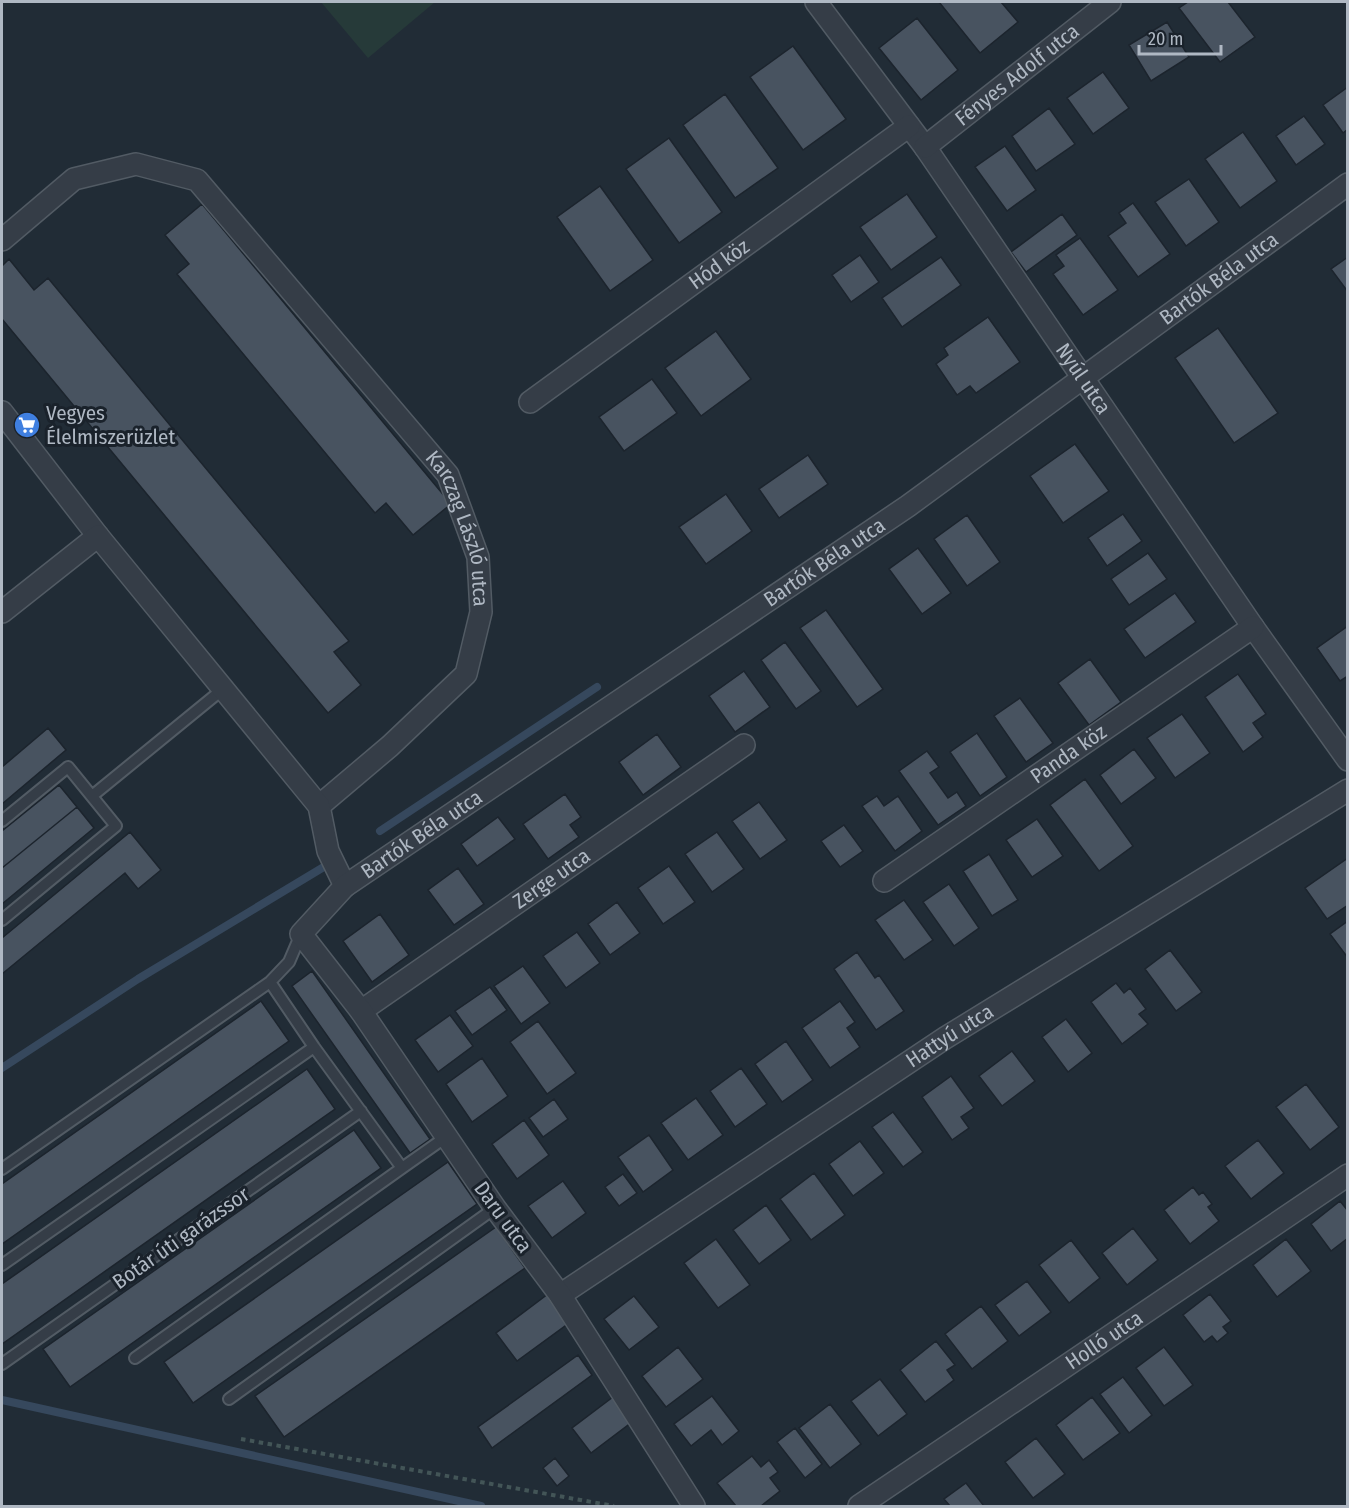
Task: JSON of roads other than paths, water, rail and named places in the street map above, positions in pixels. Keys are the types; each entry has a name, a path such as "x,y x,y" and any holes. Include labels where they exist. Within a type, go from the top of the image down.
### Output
{"street":[{"name":"Nyúl utca","path":"816,2 925,147 1253,627 1347,760"},
{"name":"Fényes Adolf utca","path":"925,147 1110,2"},
{"name":"Hód köz","path":"530,402 909,126"},
{"name":"Karczag László utca","path":"2,240 74,179 136,164 197,180 448,475 478,557 481,612 466,674 390,746 319,806"},
{"name":"Bartók Béla utca","path":"301,934 345,886 908,506 1347,184"},
{"path":"2,412 98,536 319,806 328,851 345,886"},
{"path":"5,602 98,536"},
{"name":"Panda köz","path":"884,881 1253,627"},
{"name":"Zerge utca","path":"361,1011 744,745"},
{"name":"Hattyú utca","path":"560,1295 945,1038 1347,790"},
{"name":"Daru utca","path":"301,934 361,1011 495,1208 560,1295 694,1506"},
{"name":"Holló utca","path":"859,1506 1347,1175"}],"lane":[{"path":"92,796 224,689"},
{"path":"2,821 68,767 116,826 2,920"},
{"path":"2,1169 270,982 289,962 301,934"},
{"path":"270,982 402,1168"},
{"path":"2,1265 314,1047"},
{"name":"Botár úti garázssor","path":"2,1364 361,1111"},
{"path":"135,1358 446,1137"},
{"path":"229,1400 495,1208"}],"waterway":[{"path":"380,831 597,687"},
{"path":"2,1068 138,979 332,862"},
{"path":"2,1400 481,1506"}],"place":[{"name":"Vegyes Élelmiszerüzlet","path":"27,425"}]}
